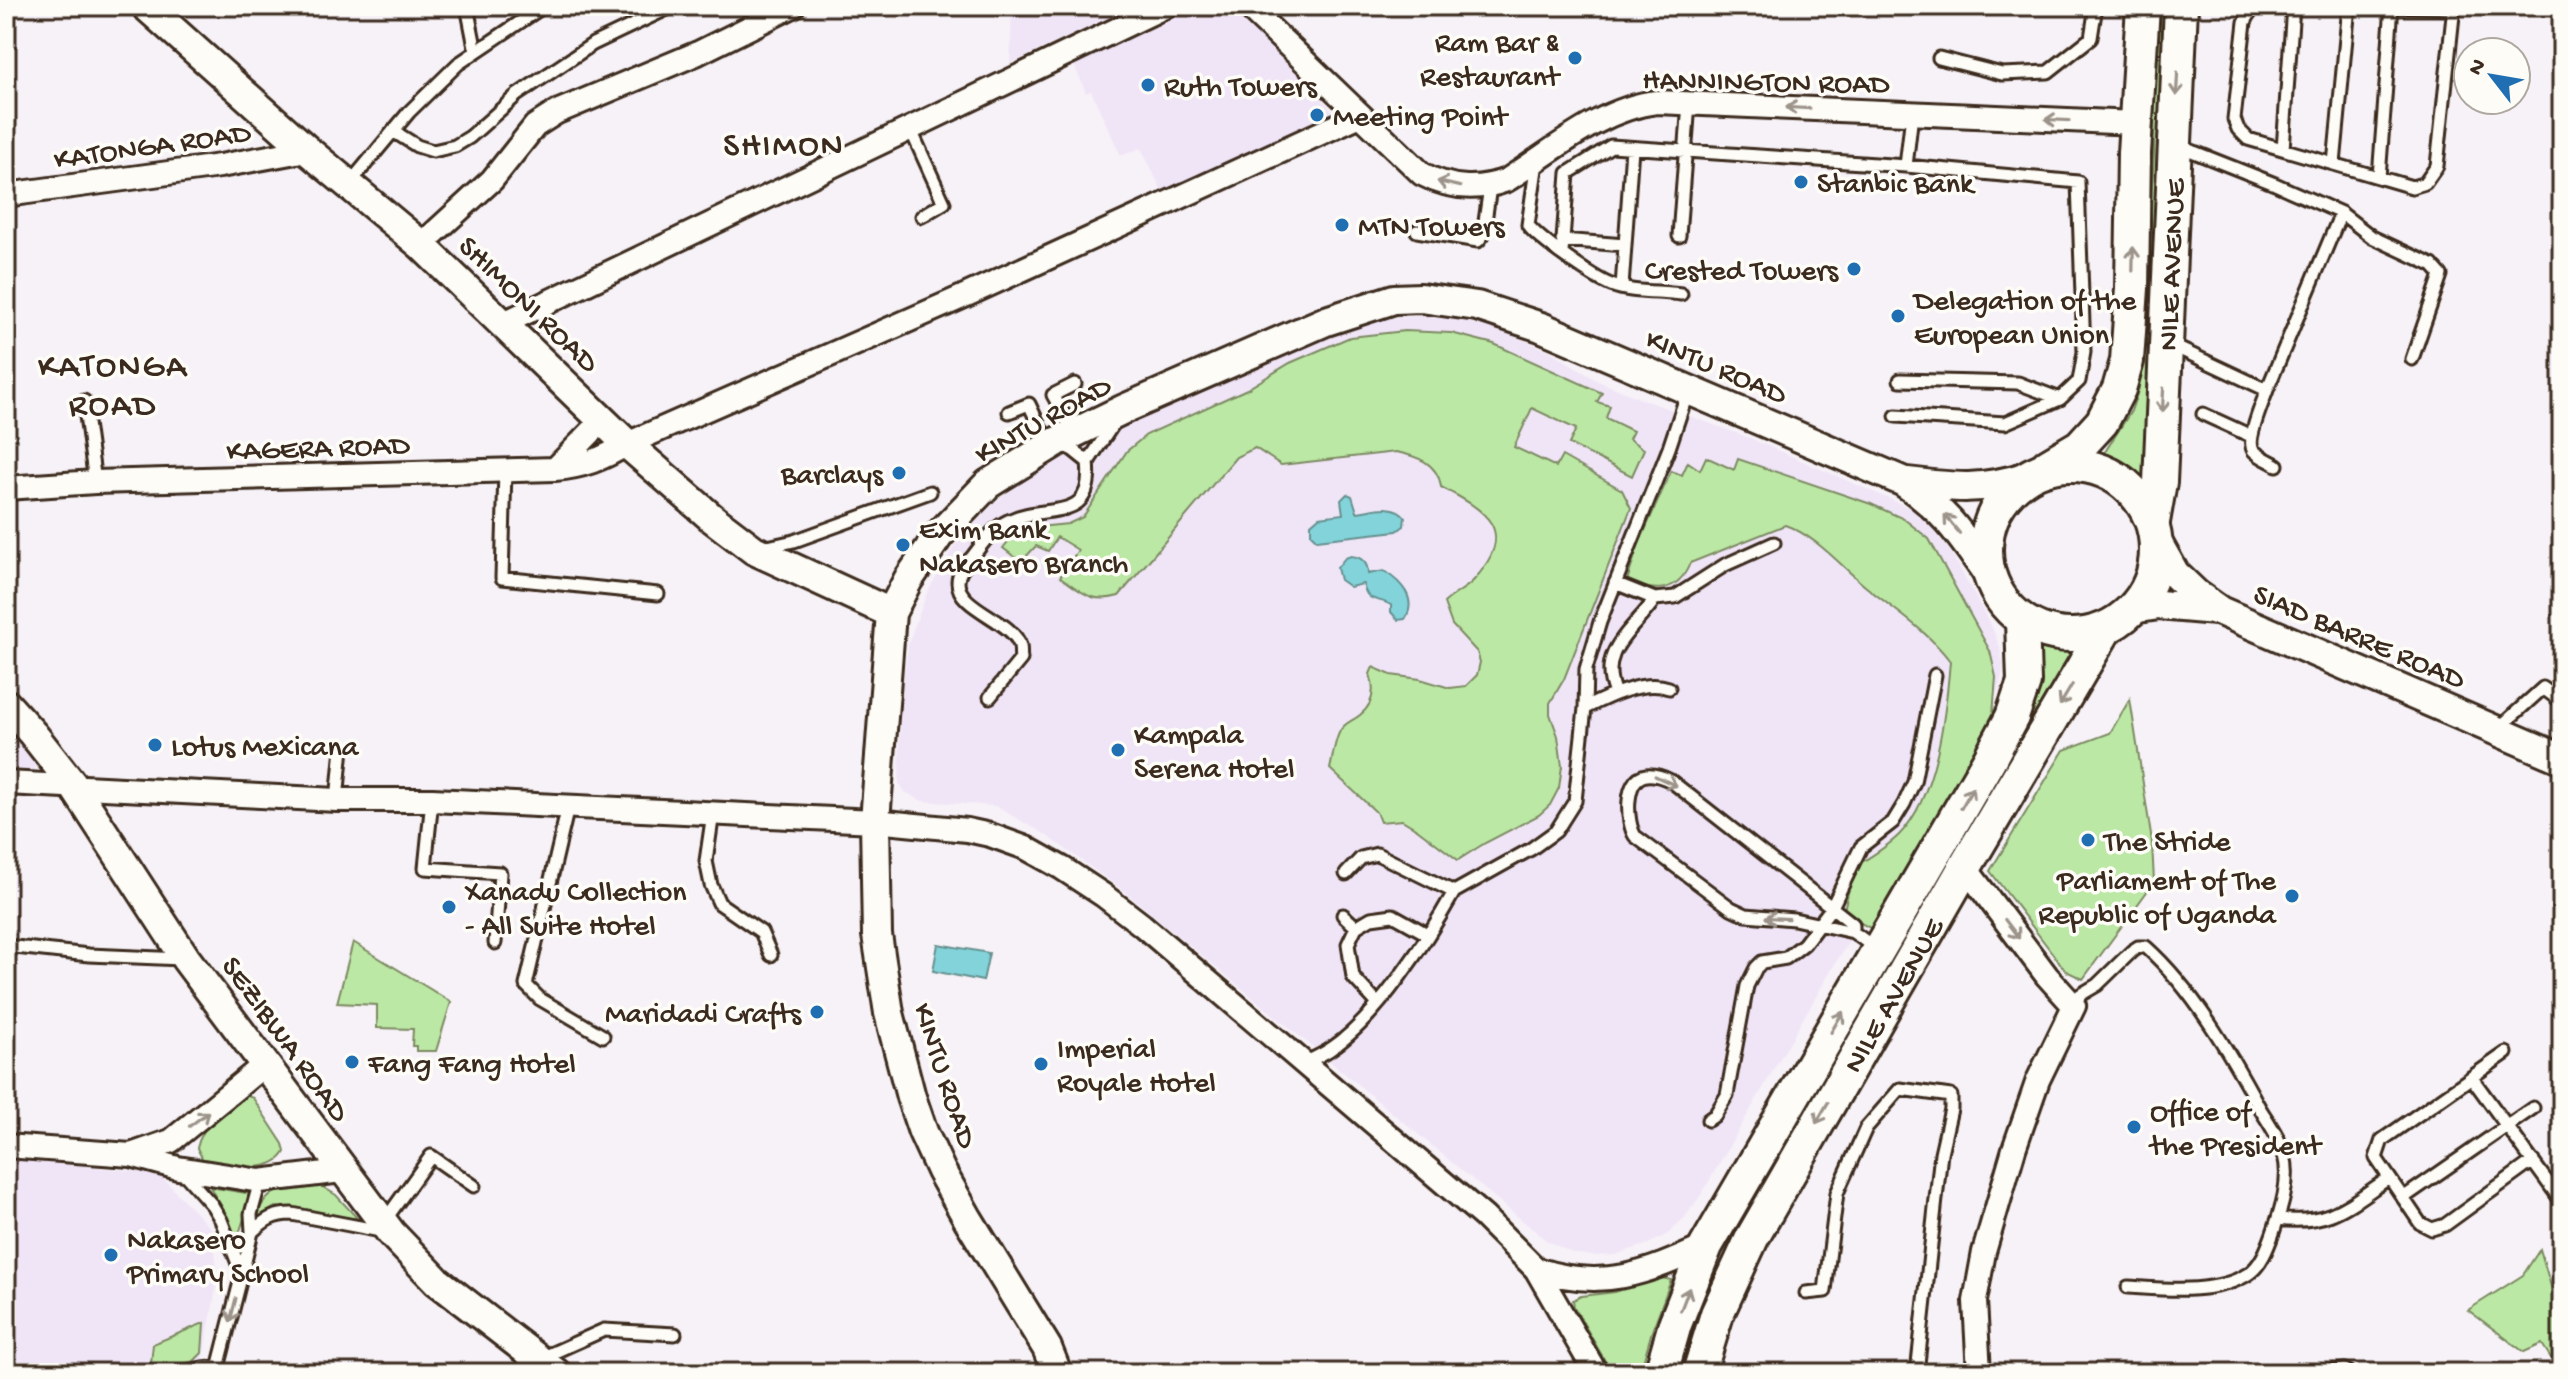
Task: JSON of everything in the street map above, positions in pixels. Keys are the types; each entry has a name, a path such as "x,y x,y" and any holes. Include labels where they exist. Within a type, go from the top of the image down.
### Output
{"main road":[{"name":"NILE AVENUE","path":"2035,472 2080,446 2093,432 2114,403 2127,361 2132,288 2135,123 2143,6"},
{"name":"NILE AVENUE","path":"2155,531 2160,482 2181,6"},
{"path":"2076,464 2108,472 2136,493 2155,531 2157,558 2145,592 2132,609 2106,628 2075,636 2038,629 2022,620 1997,593 1990,577 1986,544 1995,512 2003,498 2035,472 2076,464"},
{"name":"NILE AVENUE","path":"1661,1373 1675,1324 1706,1246 1866,941 1989,760 2012,717 2024,682 2022,620"},
{"name":"NILE AVENUE","path":"1699,1373 1717,1314 1752,1238 2106,628"}],"street":[{"name":"SHIMONI ROAD","path":"146,6 307,150 421,245 627,444 712,518 754,550 891,613"},
{"path":"421,245 492,180 535,126 557,112 698,53 793,6"},
{"path":"502,324 1166,6"},
{"name":"HANNINGTON ROAD","path":"1247,6 1422,174 1449,186 1471,189 1490,187 1507,180 1583,130 1630,106 1657,102 2135,123"},
{"name":"KAGERA ROAD","path":"6,488 95,482 555,469 591,463 627,444 975,291 1360,115"},
{"name":"KATONGA ROAD","path":"6,195 220,166 307,150"},
{"name":"KINTU ROAD","path":"1057,1373 1047,1348 941,1171 923,1132 889,1013 877,935 875,821 891,613 908,580 939,535 988,484 1060,441 1124,409 1326,321 1394,299 1421,298 1477,306 1512,316 1902,481 1929,499 1944,514 1990,577"},
{"path":"555,469 603,420"},
{"path":"1902,481 1974,488 2001,485 2035,472"},
{"name":"SIAD BARRE ROAD","path":"2155,531 2175,574 2220,611 2562,759"},
{"path":"2132,609 2159,605 2220,611"},
{"name":"SEZIBWA ROAD","path":"6,704 73,785 186,959 387,1228 437,1281 548,1366"},
{"path":"6,783 337,800 432,800 875,821 967,830 1026,848 1103,895 1142,925 1484,1217 1536,1269 1596,1373"},
{"path":"1965,867 2047,976 2074,1006 2038,1080 1984,1252 1975,1301 1979,1373"},
{"path":"131,1155 171,1141 264,1065"},
{"path":"6,1146 131,1155 178,1168 260,1181 342,1171"},
{"path":"1536,1269 1583,1281 1606,1279 1651,1269 1706,1246"}],"lane":[{"path":"467,6 476,52"},
{"path":"349,183 409,112 458,64 544,6"},
{"path":"393,131 417,146 433,151 455,146 470,137 517,95 593,44 673,6"},
{"path":"1939,58 2002,74 2048,72 2091,38 2096,6"},
{"path":"2258,6 2245,22 2234,119 2238,129 2248,139 2412,187 2425,183 2437,166 2454,7 2391,6 2379,177"},
{"path":"2283,149 2293,6"},
{"path":"2334,164 2349,6"},
{"path":"1679,236 1689,103"},
{"path":"1906,166 1912,114"},
{"path":"910,128 944,203 922,216"},
{"path":"2174,144 2341,213 2372,237 2432,265 2441,275 2412,359"},
{"path":"1562,253 1568,173 1606,148 1906,166 2078,182 2084,352 2079,381 2060,399 2005,423 1896,416"},
{"path":"1622,287 1632,148"},
{"path":"1537,161 1528,225 1533,231 1606,282 1622,287 1681,294"},
{"path":"1417,231 1478,241 1483,235 1490,187"},
{"path":"2277,465 2254,451 2251,436 2341,213"},
{"path":"1562,240 1625,245"},
{"path":"2165,342 2267,390"},
{"path":"1900,380 2018,383 2060,399"},
{"path":"1060,441 1053,395 1075,384"},
{"path":"1305,1063 1334,1047 1378,1004 1407,967 1454,892 1531,849 1556,831 1575,801 1586,669 1688,390"},
{"path":"84,401 95,482"},
{"path":"1009,412 1029,404 1060,441 1088,462"},
{"path":"990,697 1021,659 1020,645 1011,633 961,595 959,574 987,538 1006,521 1064,509 1084,495 1091,484 1088,462 1124,409"},
{"path":"2203,414 2251,436"},
{"path":"505,470 502,578 658,594"},
{"path":"754,550 794,541 930,492"},
{"path":"1615,583 1655,599 1675,597 1725,565 1774,543"},
{"path":"1615,693 1608,678 1612,656 1619,640 1655,599"},
{"path":"1708,1120 1715,1115 1727,1095 1743,1005 1752,975 1762,962 1786,958 1804,944 1832,907 1861,847 1893,822 1914,782 1935,675"},
{"path":"1585,708 1615,693 1656,685 1669,688"},
{"path":"2496,731 2543,688 2561,699"},
{"path":"337,800 342,748"},
{"path":"1647,775 1671,781 1853,924 1866,941 1820,923 1746,915 1731,908 1635,836 1627,811 1634,784 1647,775"},
{"path":"432,800 425,868 500,873 495,943"},
{"path":"568,807 526,985 540,999 603,1036"},
{"path":"713,813 706,861 711,885 719,903 761,932 771,955"},
{"path":"1346,874 1361,858 1377,854 1454,892"},
{"path":"1343,915 1356,927"},
{"path":"1378,1004 1353,977 1348,944 1356,927 1371,918 1393,915 1427,934"},
{"path":"6,946 89,955 186,959"},
{"path":"2074,1006 2080,995 2097,985 2132,951 2142,946 2150,950 2226,1047 2284,1154 2286,1181 2278,1219 2264,1254 2249,1274 2211,1286 2181,1290 2128,1287"},
{"path":"2506,1053 2382,1140 2376,1158 2420,1223 2432,1229 2439,1228 2533,1161"},
{"path":"2472,1078 2562,1202"},
{"path":"1806,1293 1825,1291 1837,1193 1866,1128 1900,1089 1951,1096 1941,1153 1917,1373"},
{"path":"2403,1198 2533,1108"},
{"path":"252,1232 266,1219 278,1214 387,1228 431,1156 474,1186"},
{"path":"178,1168 212,1205 242,1274"},
{"path":"2278,1219 2322,1219 2389,1178"},
{"path":"187,1373 202,1367 223,1370 252,1232 251,1214 260,1181"},
{"path":"548,1366 604,1330 675,1334"},
{"path":"2318,1373 2345,1370 2350,1373"}],"shaded area":[{"path":"1012,6 1134,6 1010,64"},
{"path":"1194,6 1226,6 1278,49 1337,116 1163,193 1141,148 1121,156 1091,91 1086,93 1073,62"},
{"path":"1424,316 1497,329 1550,351 1598,381 1745,436 1908,507 1921,515 1949,549 1992,627 2000,648 2002,676 1990,709 1910,846 1836,962 1701,1195 1668,1234 1615,1255 1572,1253 1547,1241 1124,891 1043,833 995,806 922,801 905,792 899,783 901,694 909,641 927,593 955,545 992,505 1037,468 1133,421 1313,342 1349,327 1389,318"},
{"path":"6,723 35,762 31,778 6,780"},
{"name":"Nakasero Primary School","path":"6,1158 159,1174 213,1231 218,1280 203,1358 228,1373 6,1373"}],"green space":[{"path":"2160,6 2171,6 2143,478 2103,455 2131,411 2139,388"},
{"path":"1405,331 1451,333 1494,344 1602,393 1597,402 1610,406 1606,418 1633,431 1629,439 1644,449 1632,476 1569,444 1576,429 1532,408 1514,447 1556,467 1562,456 1622,490 1631,508 1564,679 1550,703 1562,766 1559,788 1550,805 1539,815 1458,860 1402,820 1380,822 1376,812 1330,769 1340,731 1365,711 1371,701 1373,685 1370,674 1373,667 1391,675 1450,688 1466,686 1477,675 1480,662 1477,652 1452,625 1444,603 1471,583 1487,563 1494,548 1495,535 1483,514 1441,487 1431,466 1396,452 1281,465 1255,448 1236,457 1119,596 1109,598 1087,595 1060,577 1078,550 1057,537 1048,551 1036,546 1021,562 1003,548 1015,533 1068,524 1083,517 1127,451 1146,435 1247,389 1290,363 1350,337"},
{"path":"1706,457 1734,470 1738,459 1871,504 1904,519 1929,539 1990,651 1996,677 1993,715 1881,925 1870,928 1851,918 1844,910 1854,867 1899,835 1922,799 1931,776 1942,728 1950,661 1921,630 1827,552 1807,536 1785,525 1690,563 1679,581 1664,588 1646,588 1627,581 1638,546 1671,471 1682,475 1688,462 1700,470"},
{"path":"2071,474 2103,483 2125,501 2139,524 2143,550 2139,575 2126,597 2104,614 2075,622 2043,618 2019,603 2004,581 1997,555 2000,528 2013,503 2036,484","holes":["2070,479 2102,488 2123,505 2135,528 2138,552 2133,576 2120,597 2099,611 2072,617 2042,612 2020,598 2007,577 2001,552 2005,528 2017,505 2039,488"]},
{"path":"2039,647 2074,653 1729,1244 1724,1245"},
{"path":"2130,699 2152,842 2154,882 2083,979 2066,971 1990,871 2064,750 2110,733"},
{"path":"353,942 451,1002 436,1051 416,1051 416,1046 412,1046 413,1029 377,1028 377,1005 337,1003"},
{"path":"245,1095 253,1098 285,1152 271,1164 262,1166 241,1167 204,1162 197,1148 199,1140 223,1108"},
{"path":"316,1183 336,1195 358,1219 275,1207 255,1219 265,1201 278,1190"},
{"path":"210,1187 252,1194 235,1246 225,1214"},
{"path":"2540,1249 2562,1324 2560,1372 2542,1344 2524,1352 2468,1310 2523,1275"},
{"path":"1657,1277 1671,1280 1640,1373 1612,1373 1574,1307 1573,1300 1581,1296 1615,1292"},
{"path":"204,1323 202,1353 194,1361 172,1367 164,1373 150,1373 153,1344"}],"water":[{"path":"1347,494 1352,496 1357,512 1383,508 1396,510 1405,517 1404,526 1397,531 1317,540 1311,534 1311,524 1319,517 1343,514 1341,500"},
{"path":"1351,556 1364,561 1368,574 1384,571 1402,586 1410,605 1405,619 1398,620 1391,612 1391,605 1386,602 1370,598 1363,584 1350,587 1340,580 1337,568"},
{"path":"938,944 989,953 983,981 933,971"}],"place":[{"name":"Ram Bar & Restaurant","path":"1575,58"},
{"name":"Ruth Towers","path":"1148,85"},
{"name":"Meeting Point","path":"1317,115"},
{"name":"Stanbic Bank","path":"1801,182"},
{"name":"MTN Towers","path":"1342,225"},
{"name":"Crested Towers","path":"1854,269"},
{"name":"Delegation of the European Union","path":"1898,316"},
{"name":"Barclays","path":"899,473"},
{"name":"Exim Bank Nakasero Branch","path":"903,545"},
{"name":"Lotus Mexicana","path":"155,745"},
{"name":"Kampala Serena Hotel","path":"1118,750"},
{"name":"The Stride","path":"2088,840"},
{"name":"Parliament of The Republic of Uganda","path":"2292,896"},
{"name":"Xanadu Collection - All Suite Hotel","path":"449,907"},
{"name":"Maridadi Crafts","path":"817,1012"},
{"name":"Fang Fang Hotel","path":"352,1062"},
{"name":"Imperial Royale Hotel","path":"1041,1064"},
{"name":"Office of the President","path":"2134,1127"},
{"name":"Nakasero Primary School","path":"111,1255"}],"district":[{"name":"SHIMON","path":"784,142"},
{"name":"KATONGA ROAD","path":"113,382"}]}
